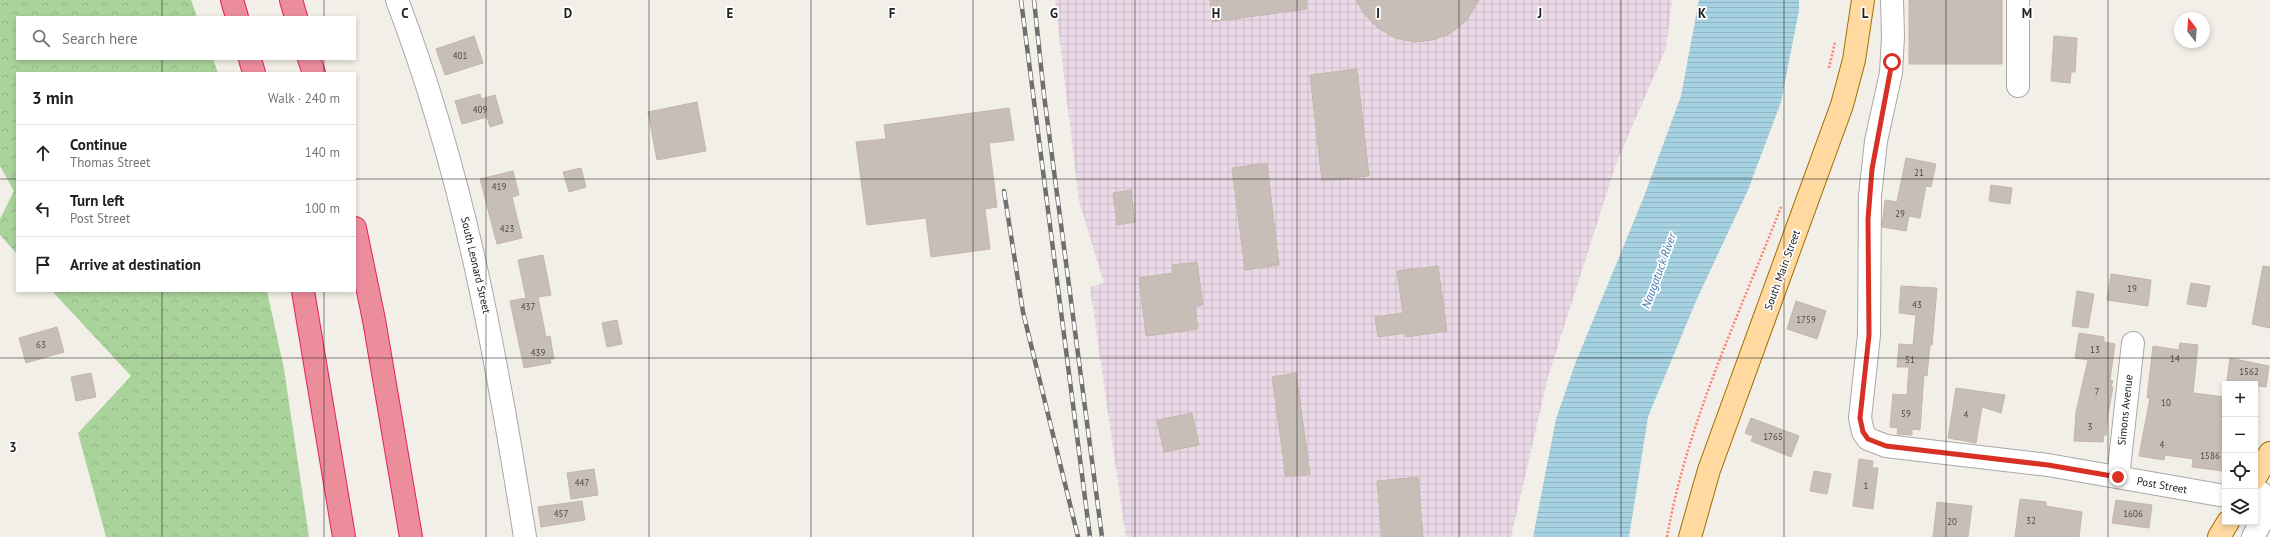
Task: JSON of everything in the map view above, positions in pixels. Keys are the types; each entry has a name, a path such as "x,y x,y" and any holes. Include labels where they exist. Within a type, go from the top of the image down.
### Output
{"highway":[{"path":"232,0 237,16"},
{"path":"291,0 296,16"},
{"path":"250,60 254,72"},
{"path":"309,60 314,72"},
{"path":"356,233 376,327 410,537"},
{"path":"303,292 344,537"}],"main road":[{"name":"South Main Street","path":"1690,537 1708,470 1842,105 1854,60 1863,0"},
{"path":"2258,473 2270,453"},
{"path":"2219,537 2226,525"}],"street":[{"name":"South Leonard Street","path":"397,0 445,144 472,245 498,375 525,537"},
{"name":"Post Street","path":"1892,0 1893,36 1891,73 1876,141 1870,196 1869,335 1860,418 1865,435 1873,442 1886,446 2048,465 2222,495"},
{"path":"2018,0 2018,86"},
{"name":"Simons Avenue","path":"2118,477 2133,343"},
{"path":"2258,491 2270,499"},
{"path":"2253,537 2270,505"}],"path":[{"path":"1829,71 1836,38"},
{"path":"1667,537 1684,466 1705,402 1782,206"}],"shaded area":[{"path":"1055,0 1672,0 1666,48 1616,164 1548,377 1511,537 1126,537 1090,287 1104,283 1079,201"}],"green space":[{"path":"0,0 191,0 197,16 16,16 16,60 213,60 218,72 16,72 16,253 0,235 0,219 14,191 0,166"},
{"path":"53,292 267,292 284,369 309,537 106,537 78,433 131,376"}],"water":[{"name":"Naugatuck River","path":"1699,0 1799,0 1799,10 1781,102 1748,190 1696,301 1648,417 1629,537 1533,537 1556,419 1575,364 1643,199 1681,96"}],"building":[{"path":"1210,0 1306,0 1307,9 1212,22"},
{"path":"1356,0 1479,0 1467,20 1451,33 1433,40 1414,42 1395,38 1378,28 1364,14"},
{"path":"1909,0 2002,0 2002,64 1909,64"},
{"path":"474,36 483,63 445,75 436,49"},
{"path":"2054,36 2077,38 2075,72 2071,72 2070,83 2051,81"},
{"path":"1357,69 1369,176 1322,181 1310,75"},
{"path":"480,94 481,99 495,95 503,123 490,127 487,117 462,124 455,101"},
{"path":"697,102 706,151 657,160 648,112"},
{"path":"1009,108 1014,140 989,143 997,207 985,209 990,249 931,257 926,218 867,225 856,142 886,139 884,125"},
{"path":"1906,158 1936,164 1931,187 1926,186 1920,218 1909,216 1906,231 1882,227 1885,200 1897,202"},
{"path":"1267,163 1279,265 1245,270 1232,168"},
{"path":"581,168 586,187 569,192 563,172"},
{"path":"513,171 519,195 512,197 522,238 497,244 480,179"},
{"path":"1991,185 2012,188 2010,204 1989,201"},
{"path":"1131,190 1135,222 1117,225 1113,193"},
{"path":"543,255 551,295 538,297 546,337 550,336 554,359 550,359 551,363 524,368 510,301 526,298 518,260"},
{"path":"1197,262 1203,305 1195,306 1198,329 1146,336 1139,278 1173,273 1172,265"},
{"path":"1438,266 1447,331 1406,337 1406,333 1378,337 1375,317 1403,313 1397,271"},
{"path":"2263,266 2270,267 2270,328 2252,324"},
{"path":"2111,274 2151,280 2148,306 2107,300"},
{"path":"2191,283 2210,286 2206,307 2187,304"},
{"path":"1901,286 1937,288 1932,345 1930,345 1927,376 1924,375 1920,430 1912,429 1912,435 1897,434 1898,428 1890,427 1893,394 1907,395 1909,367 1897,367 1899,344 1913,345 1916,315 1899,313"},
{"path":"2077,291 2094,294 2088,328 2072,326"},
{"path":"1796,301 1826,311 1817,339 1787,329"},
{"path":"617,320 622,344 607,347 602,323"},
{"path":"57,327 64,352 26,363 19,338"},
{"path":"2079,333 2104,337 2104,342 2115,344 2110,380 2113,381 2111,387 2113,387 2106,435 2104,435 2103,442 2074,441 2076,412 2088,360 2075,358"},
{"path":"2180,343 2198,345 2193,393 2222,397 2222,471 2192,467 2193,459 2165,455 2164,460 2139,456 2150,398 2147,398 2153,346 2179,350"},
{"path":"2230,358 2269,366 2266,387 2258,386 2258,381 2227,381"},
{"path":"91,373 96,397 76,401 71,377"},
{"path":"1296,373 1310,474 1286,477 1272,377"},
{"path":"1956,388 2005,395 2001,413 1982,407 1976,443 1948,438"},
{"path":"1192,413 1199,445 1164,452 1157,420"},
{"path":"1751,418 1799,436 1791,457 1751,441 1753,436 1745,433"},
{"path":"1859,459 1873,461 1872,468 1878,468 1873,509 1853,506"},
{"path":"594,469 598,495 571,499 567,473"},
{"path":"1814,471 1831,474 1827,494 1810,491"},
{"path":"1418,477 1423,537 1382,537 1377,481"},
{"path":"2020,499 2046,502 2046,506 2082,512 2079,537 2015,537"},
{"path":"2116,500 2152,505 2149,528 2112,523"},
{"path":"582,501 585,520 541,527 538,507"},
{"path":"1937,502 1972,506 1968,537 1933,537"}],"railway":[{"path":"1021,0 1090,537"},
{"path":"1034,0 1044,95 1102,537"},
{"path":"1004,191 1023,312 1078,537"}],"route":[{"path":"1892,62 1889,89 1876,141 1868,219 1869,335 1860,418 1863,432 1868,439 1886,446 2048,465 2118,477"}]}
